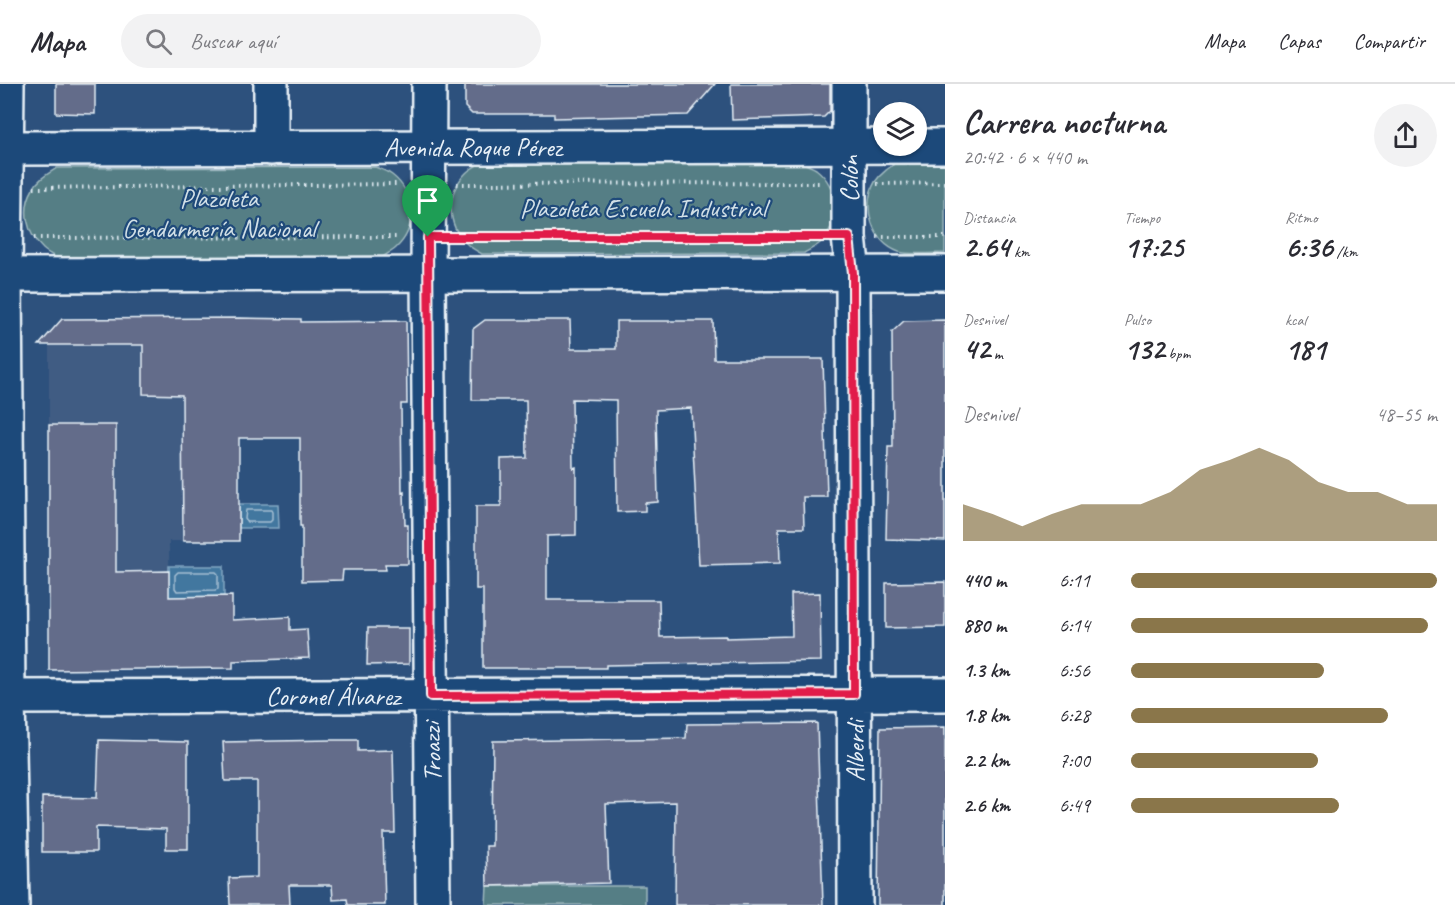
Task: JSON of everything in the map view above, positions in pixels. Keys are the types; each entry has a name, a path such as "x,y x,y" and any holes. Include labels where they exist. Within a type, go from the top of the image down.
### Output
{"street":[{"path":"7,84 4,148 6,238 3,275 4,698 12,905"},
{"path":"271,84 272,148"},
{"name":"Troazzi","path":"429,84 428,274 433,905"},
{"name":"Colón","path":"849,84 849,237 853,273"},
{"name":"Avenida Roque Pérez","path":"4,148 945,146"},
{"name":"Alberdi","path":"853,273 855,905"},
{"path":"3,275 945,273"},
{"name":"Coronel Álvarez","path":"4,698 945,694"}],"path":[{"path":"6,189 428,184 945,183"},
{"path":"6,238 945,237"}],"shaded area":[{"path":"239,318 237,376 239,541 169,541 170,669 49,670 49,334 62,319"}],"green space":[{"path":"899,161 945,161 945,253 899,252 890,247 876,232 869,212 871,191 880,176"},
{"name":"Plazoleta Escuela Industrial","path":"799,162 816,169 824,176 833,195 834,205 834,215 827,235 804,253 482,254 460,236 452,218 452,199 459,181 481,163"},
{"name":"Plazoleta Gendarmería Nacional","path":"375,167 384,170 400,182 411,211 408,231 403,240 380,258 59,259 37,243 28,221 27,205 35,185 57,168"},
{"path":"487,886 645,886 645,905 486,905"}],"water":[{"path":"239,504 278,504 279,528 239,528"},
{"path":"169,566 224,566 224,596 169,597"}],"building":[{"path":"56,84 95,84 95,114 56,113"},
{"path":"465,84 715,84 688,115 554,118 554,114 472,114 465,107"},
{"path":"731,84 830,84 830,111 824,117 732,120"},
{"path":"62,319 301,319 301,322 406,321 407,404 401,404 402,493 404,492 405,525 408,525 408,564 385,564 386,570 343,570 342,580 302,581 300,438 239,438 239,541 183,541 182,395 143,394 143,345 39,345"},
{"path":"485,320 570,320 571,349 616,349 616,321 713,321 714,359 823,359 827,497 803,497 804,528 779,528 780,563 699,565 691,408 656,410 658,502 645,503 645,511 617,512 616,400 572,399 573,468 576,467 576,535 547,536 547,600 659,600 660,637 792,636 791,594 820,593 821,661 606,665 606,668 483,668 483,589 476,589 476,506 501,506 501,459 527,458 526,400 472,400 473,329"},
{"path":"945,320 945,541 886,539 888,447 893,447 892,332 904,321"},
{"path":"49,425 116,425 116,572 169,571 169,597 232,596 232,620 290,617 290,630 307,629 309,658 233,661 233,668 49,670"},
{"path":"945,582 945,627 886,628 886,583"},
{"path":"368,628 409,628 409,664 367,665"},
{"path":"817,723 823,905 675,905 676,802 606,804 609,883 487,886 486,846 492,846 493,741 686,738 687,724"},
{"path":"945,727 945,905 878,905 880,728"},
{"path":"99,740 188,742 188,849 166,849 166,829 96,827 96,852 42,852 42,797 97,798"},
{"path":"358,740 358,751 393,750 395,833 383,833 385,905 348,905 347,899 333,900 332,885 289,885 290,905 230,905 229,878 257,877 257,781 225,781 223,742"}],"route":[{"path":"428,237 849,237 853,273 854,694 431,696 428,237"}]}
